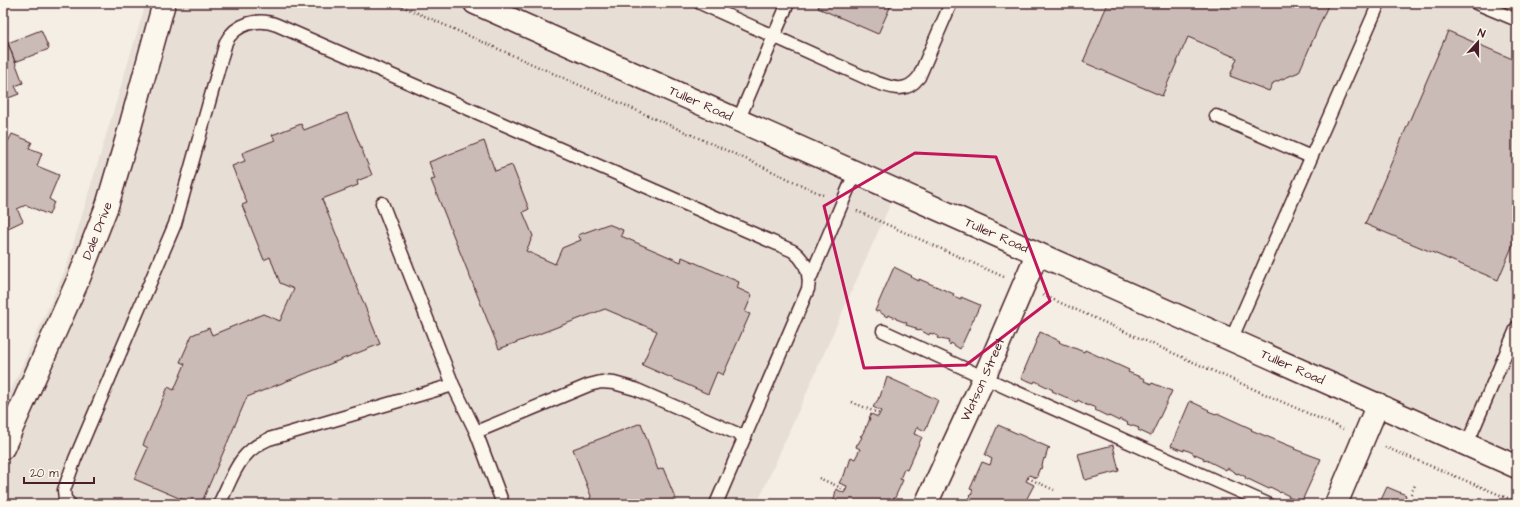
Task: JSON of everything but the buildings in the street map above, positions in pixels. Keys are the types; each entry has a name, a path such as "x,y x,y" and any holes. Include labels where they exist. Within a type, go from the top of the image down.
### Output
{"street":[{"name":"Dale Drive","path":"3,448 79,278 107,206 164,3"},
{"name":"Tuller Road","path":"475,3 1517,467"},
{"name":"Watson Street","path":"926,504 984,378 1037,254"},
{"path":"1336,504 1378,404"}],"lane":[{"path":"700,3 875,82 895,89 910,85 919,77 951,3"},
{"path":"738,121 788,3"},
{"path":"1231,340 1379,3"},
{"path":"1476,3 1517,20"},
{"path":"70,504 65,499 64,490 75,460 175,224 226,42 235,30 244,25 258,22 276,25 793,252 801,257 806,265 809,282"},
{"path":"1216,116 1311,157"},
{"path":"716,504 855,173"},
{"path":"382,203 453,385 476,432 503,504"},
{"path":"1466,444 1517,327"},
{"path":"883,331 984,378 1268,504"},
{"path":"476,432 589,385 607,382 635,389 745,437"},
{"path":"219,504 242,458 248,451 261,442 453,385"}],"path":[{"path":"394,3 733,153 994,273"},
{"path":"1042,295 1337,426"},
{"path":"852,402 880,414"},
{"path":"1384,446 1517,502"},
{"path":"819,478 846,490"},
{"path":"1028,478 1054,490"},
{"path":"1411,494 1416,485"}],"highlighted area":[{"path":"915,153 996,157 1050,301 966,365 864,368 824,206"}],"shaded area":[{"path":"146,3 1517,3 1517,472 894,196 757,504 3,504 3,408 66,268"}]}
